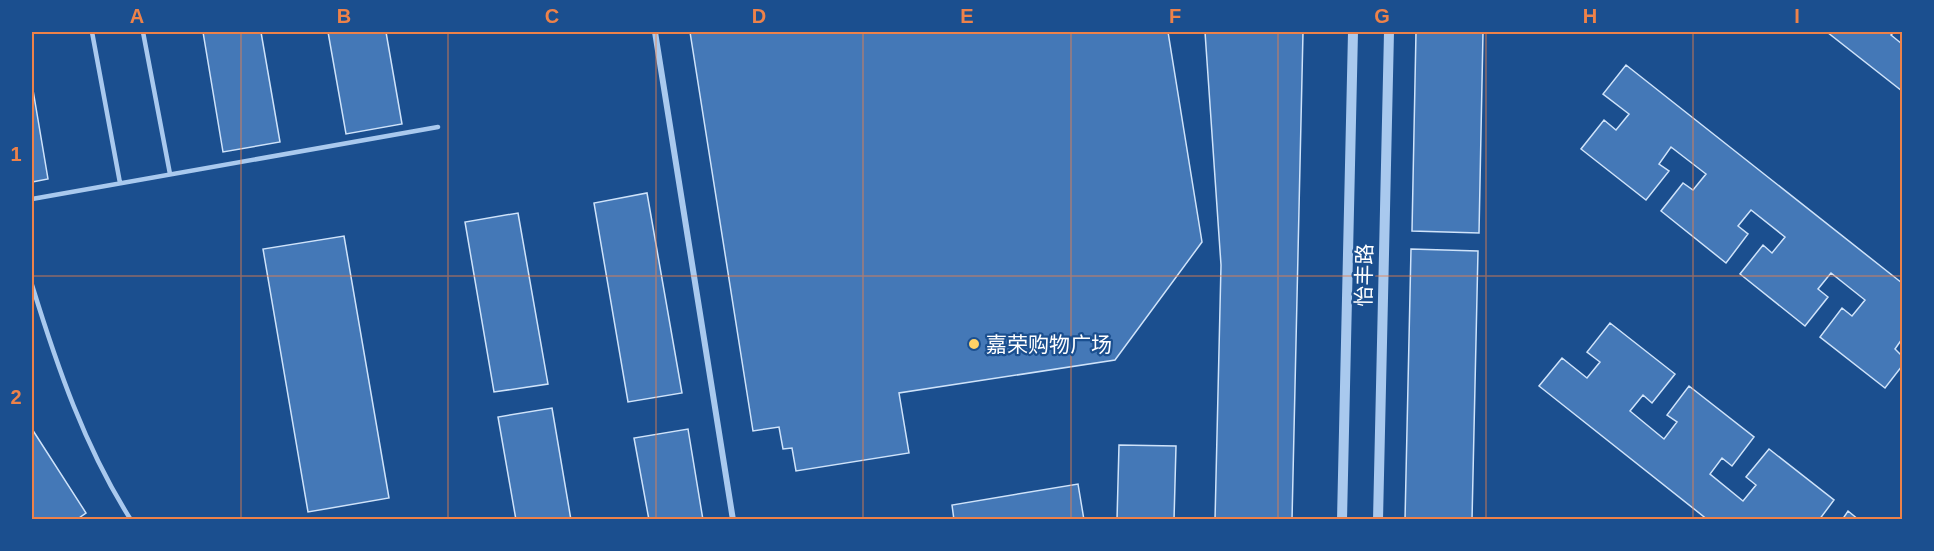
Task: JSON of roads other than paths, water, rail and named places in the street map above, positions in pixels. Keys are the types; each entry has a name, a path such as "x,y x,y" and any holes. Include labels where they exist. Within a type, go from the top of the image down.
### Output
{"street":[{"path":"656,32 733,519"},
{"name":"怡丰路","path":"1342,519 1353,32"},
{"name":"怡丰路","path":"1378,519 1389,32"}],"lane":[{"path":"92,32 120,183"},
{"path":"143,32 170,174"},
{"path":"32,200 438,126"},
{"path":"32,285 56,362 87,438 131,519"}],"place":[{"name":"嘉荣购物广场","path":"974,344"}]}
